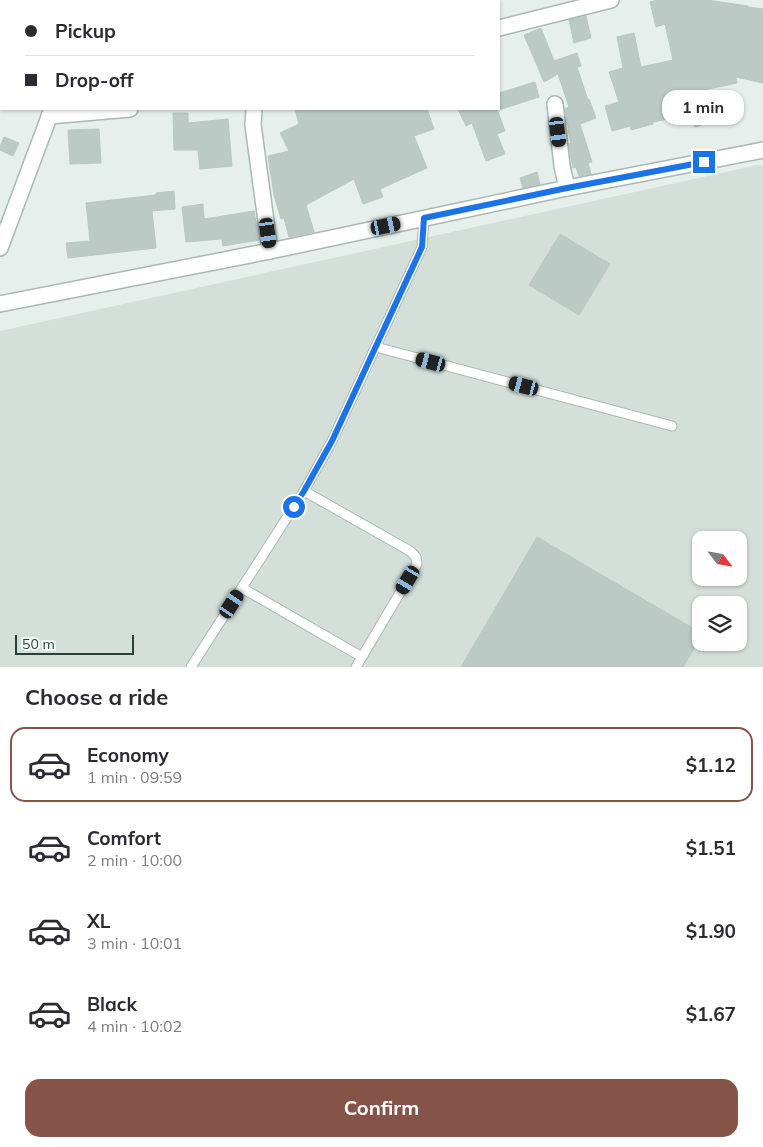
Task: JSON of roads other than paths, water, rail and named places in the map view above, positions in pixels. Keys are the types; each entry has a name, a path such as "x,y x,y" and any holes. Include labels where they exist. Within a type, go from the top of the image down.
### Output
{"street":[{"path":"500,28 611,0"},
{"path":"555,104 562,166 567,188"},
{"path":"0,248 51,112 104,110"},
{"path":"254,110 253,125 270,251"},
{"path":"0,304 270,251 567,188 763,150"}],"lane":[{"path":"191,667 304,491 332,441 422,247 424,218"},
{"path":"376,347 672,426"},
{"path":"304,491 410,550 416,557 417,564 356,667"},
{"path":"242,588 362,657"}]}
